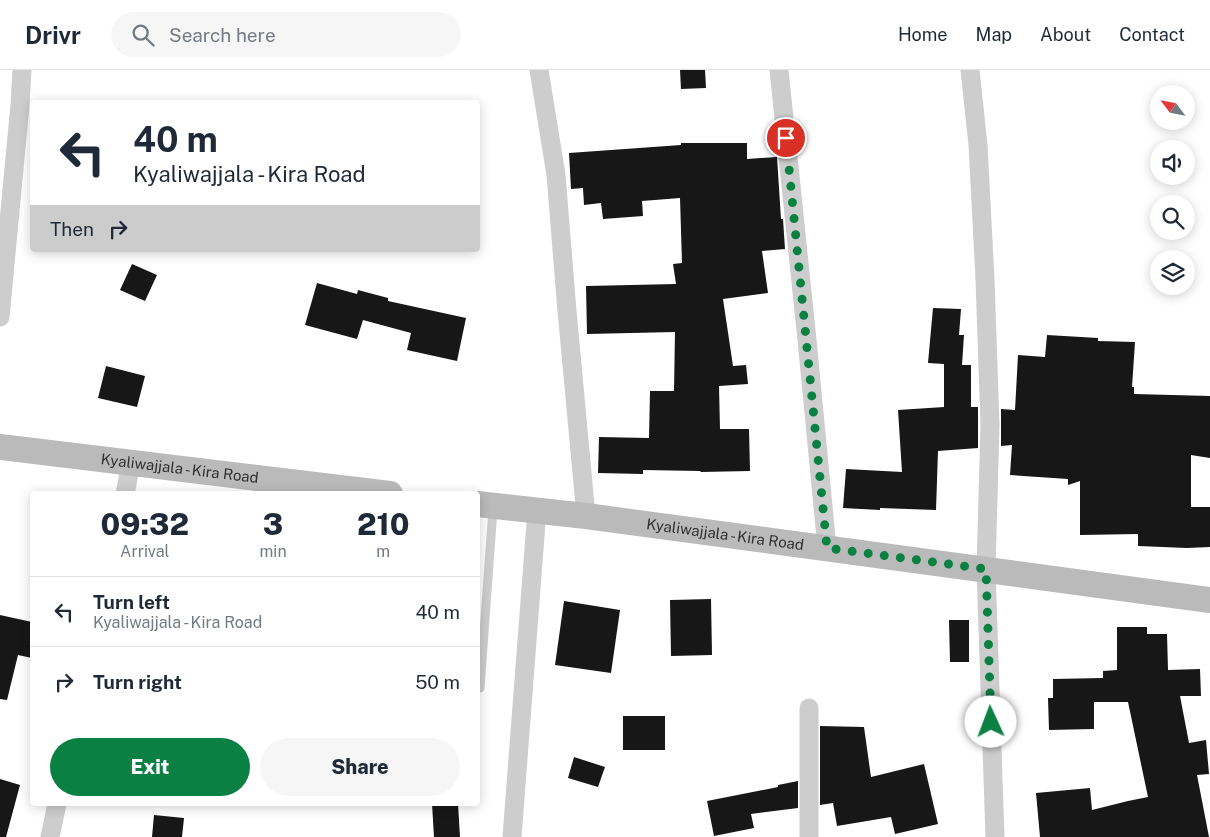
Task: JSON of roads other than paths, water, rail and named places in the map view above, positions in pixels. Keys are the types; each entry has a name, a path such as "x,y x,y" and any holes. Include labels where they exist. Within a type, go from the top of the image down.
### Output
{"street":[{"path":"0,317 22,70"},
{"path":"539,70 556,175 586,516"},
{"path":"779,70 827,548"},
{"path":"970,70 978,145 990,425 986,569 995,837"},
{"name":"Kyaliwajjala - Kira Road","path":"0,447 365,491"},
{"path":"126,491 131,463"},
{"name":"Kyaliwajjala - Kira Road","path":"485,505 586,516 1210,600"},
{"path":"512,837 537,510"},
{"path":"809,708 809,837"},
{"path":"50,837 57,806"}],"lane":[{"path":"480,688 485,505"}]}
